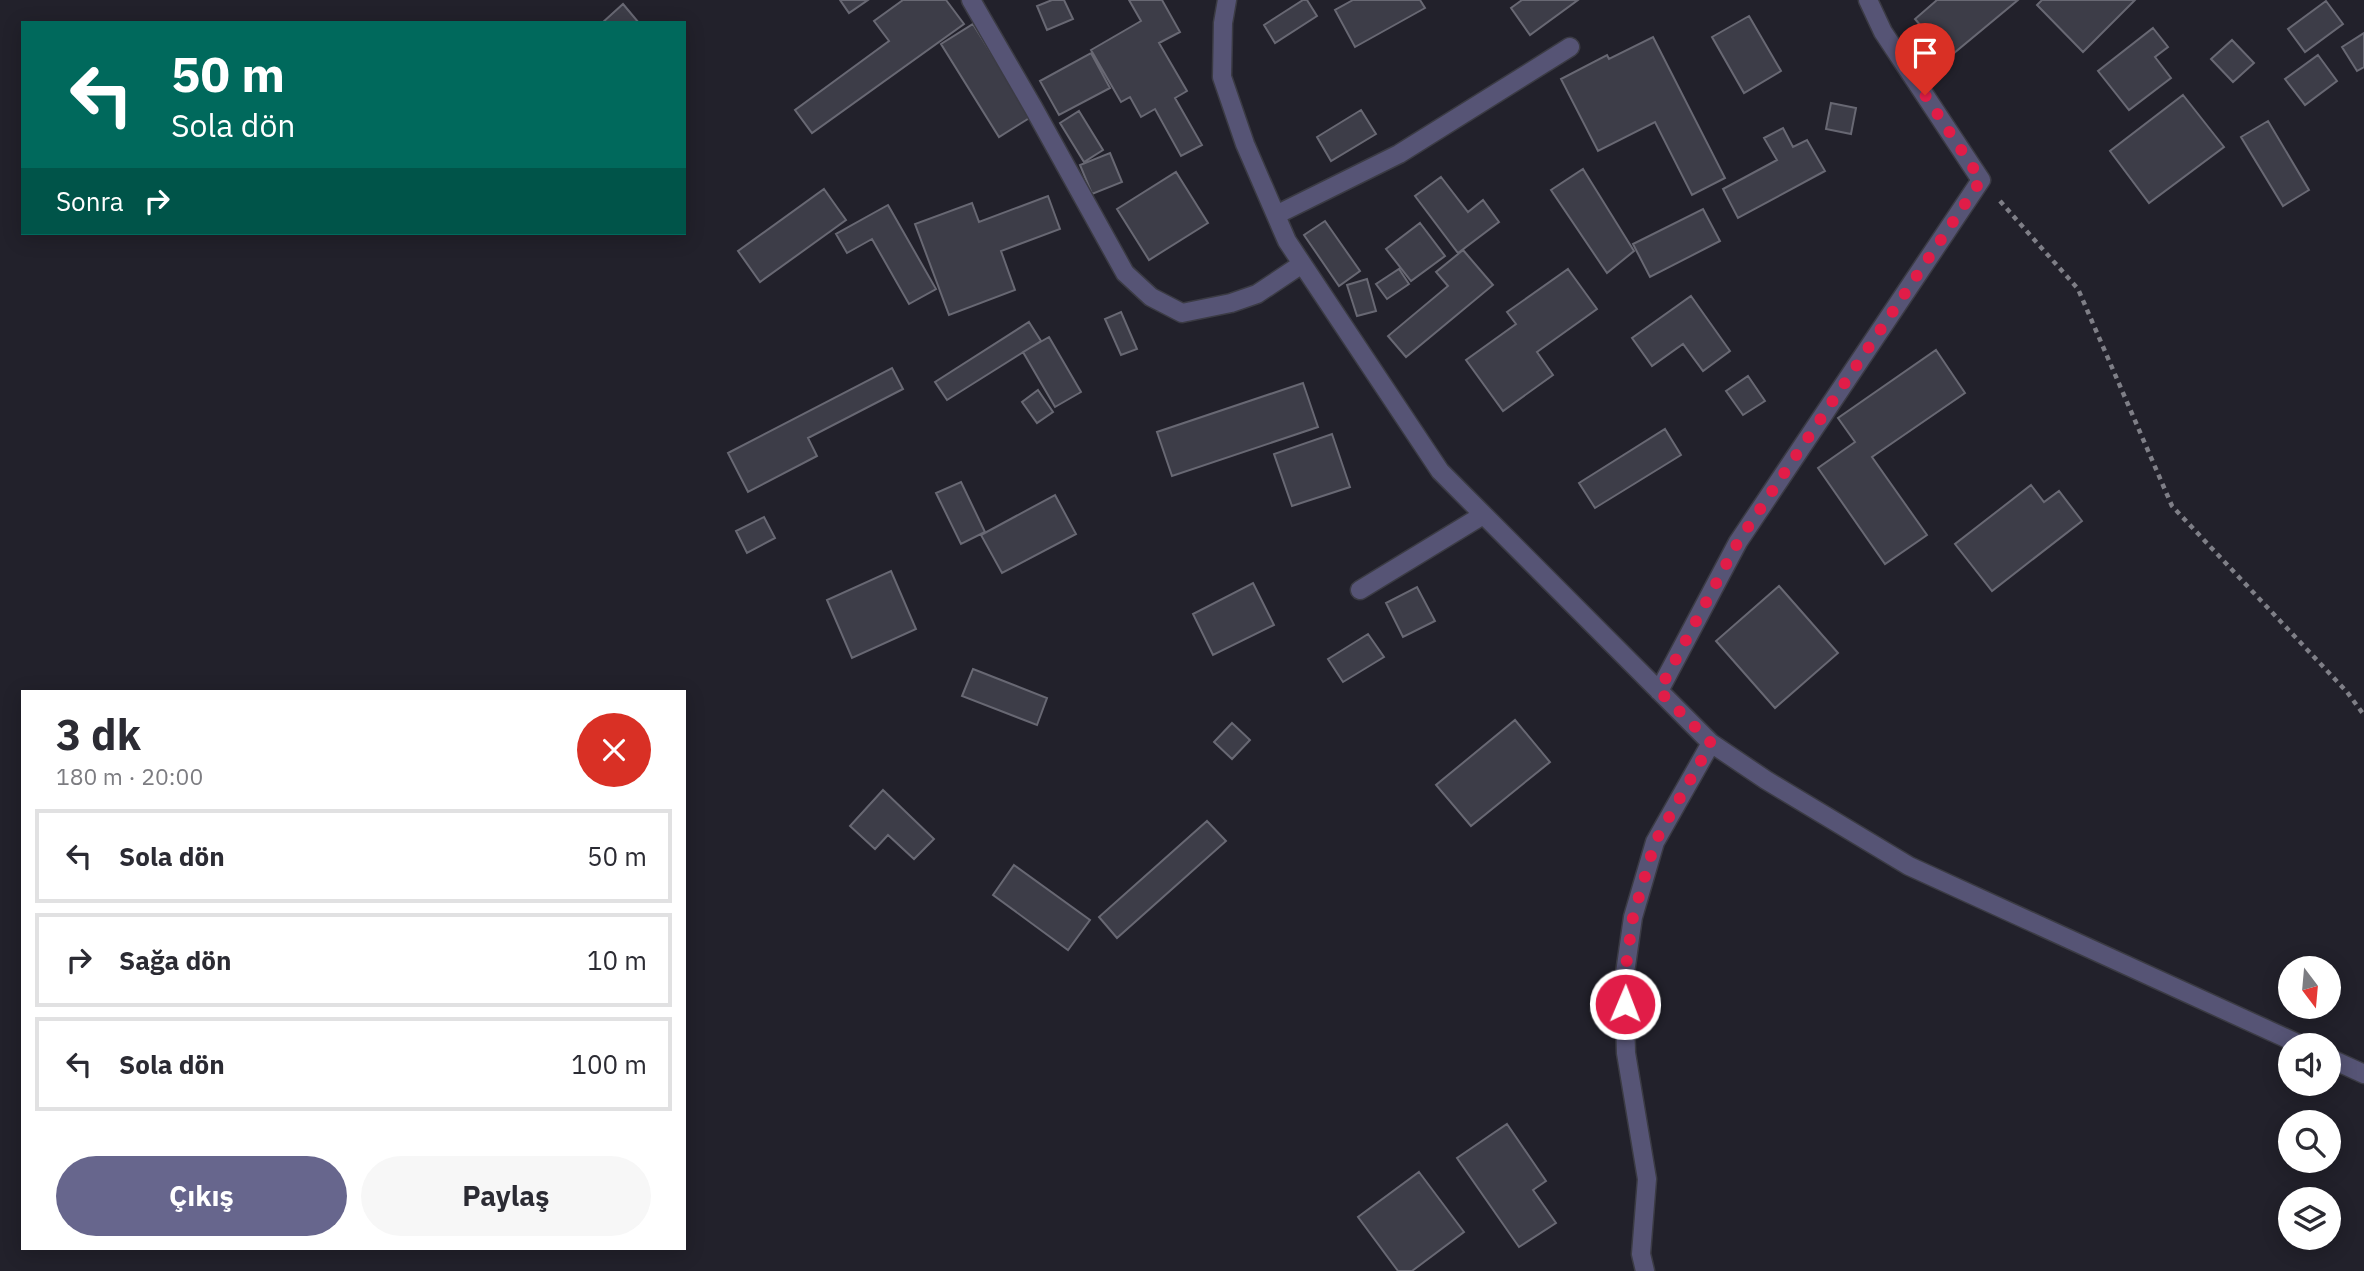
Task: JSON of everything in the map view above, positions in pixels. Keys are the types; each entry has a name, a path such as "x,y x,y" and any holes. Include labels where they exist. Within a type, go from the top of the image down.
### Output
{"street":[{"path":"971,0 1125,273 1151,297 1182,313 1231,303 1256,294 1302,264"},
{"path":"1227,0 1223,23 1222,76 1245,144 1287,241 1440,471 1711,743 1766,780 1909,866 2278,1034"},
{"path":"1659,691 1738,542 1981,180 1884,32 1868,0"},
{"path":"1276,215 1399,154 1570,47"},
{"path":"1360,590 1483,515"},
{"path":"1645,1271 1642,1254 1647,1179 1626,1053 1624,980 1633,917 1655,842 1711,743"},
{"path":"2341,1063 2364,1074"}],"path":[{"path":"1981,180 2078,289 2172,506 2347,692 2364,715"}],"building":[{"path":"840,0 868,0 849,13"},
{"path":"903,0 946,0 964,24 812,133 795,110 889,41 874,21"},
{"path":"1052,0 1064,0 1073,19 1047,30 1037,6"},
{"path":"1129,0 1162,0 1180,32 1159,43 1187,91 1175,98 1202,145 1181,156 1155,109 1141,117 1130,97 1121,102 1091,50 1141,21"},
{"path":"1307,0 1317,16 1275,43 1264,25"},
{"path":"1353,0 1420,0 1425,8 1355,47 1335,10"},
{"path":"1522,0 1578,0 1530,35 1511,8"},
{"path":"1937,0 2018,0 1948,58 1915,19"},
{"path":"2042,0 2135,0 2083,52 2037,5"},
{"path":"2326,1 2343,24 2305,52 2288,29"},
{"path":"623,4 637,21 604,21"},
{"path":"1749,16 1781,71 1744,93 1712,37"},
{"path":"973,24 1031,117 999,137 941,44"},
{"path":"2153,28 2168,47 2155,57 2171,78 2129,110 2098,71"},
{"path":"2364,33 2364,67 2357,71 2342,47"},
{"path":"1653,37 1725,178 1692,195 1655,122 1598,151 1561,79 1607,55 1609,59"},
{"path":"2232,40 2254,63 2233,82 2211,59"},
{"path":"1091,53 1110,88 1059,115 1040,81"},
{"path":"2318,55 2337,81 2305,105 2285,79"},
{"path":"2183,95 2224,147 2149,203 2110,151"},
{"path":"1831,103 1856,108 1851,134 1826,129"},
{"path":"1361,110 1376,134 1331,161 1317,137"},
{"path":"1079,111 1103,150 1084,162 1060,123"},
{"path":"2268,121 2309,190 2283,206 2241,137"},
{"path":"1783,128 1793,147 1807,140 1825,171 1738,218 1723,189 1777,160 1764,138"},
{"path":"1110,153 1122,182 1092,194 1080,165"},
{"path":"1583,169 1634,251 1607,273 1551,190"},
{"path":"1176,172 1208,223 1149,260 1117,209"},
{"path":"1441,177 1468,212 1483,200 1499,222 1458,253 1415,196"},
{"path":"824,189 846,220 760,282 738,251"},
{"path":"1048,196 1060,229 1001,251 1015,290 949,315 915,224 972,203 979,222"},
{"path":"888,205 936,289 909,304 872,239 847,253 836,234"},
{"path":"1703,209 1720,241 1650,277 1633,244"},
{"path":"1325,221 1360,271 1339,286 1304,235"},
{"path":"1420,223 1445,256 1411,281 1386,249"},
{"path":"1463,250 1493,285 1406,357 1388,336 1448,286 1436,272"},
{"path":"1399,269 1409,284 1387,299 1376,284"},
{"path":"1568,269 1597,309 1537,352 1553,375 1503,411 1466,360 1516,324 1507,312"},
{"path":"1367,279 1376,311 1357,316 1347,285"},
{"path":"1691,296 1730,351 1703,371 1683,344 1652,366 1632,338"},
{"path":"1121,312 1137,349 1121,355 1105,319"},
{"path":"1029,322 1041,341 947,400 935,382"},
{"path":"1049,337 1081,392 1055,407 1023,352"},
{"path":"1936,350 1965,393 1872,457 1927,535 1885,564 1818,468 1855,442 1838,418"},
{"path":"892,368 903,389 808,438 817,456 748,492 728,453"},
{"path":"1748,376 1765,401 1743,415 1726,391"},
{"path":"1303,383 1318,427 1172,476 1157,432"},
{"path":"1038,390 1053,412 1037,423 1022,402"},
{"path":"1665,429 1681,455 1595,508 1579,483"},
{"path":"1332,434 1350,487 1292,506 1274,454"},
{"path":"961,482 985,532 961,544 936,493"},
{"path":"2031,485 2044,502 2059,491 2082,521 1992,591 1955,544"},
{"path":"1055,495 1076,534 1002,573 981,535"},
{"path":"764,517 775,538 747,553 736,531"},
{"path":"891,571 916,629 852,658 827,600"},
{"path":"1253,583 1274,625 1213,655 1193,614"},
{"path":"1779,586 1838,653 1775,708 1716,641"},
{"path":"1417,587 1435,621 1403,637 1386,603"},
{"path":"1368,634 1384,657 1343,682 1328,659"},
{"path":"973,669 1047,698 1037,725 962,696"},
{"path":"1515,720 1550,762 1471,826 1436,785"},
{"path":"1232,723 1250,740 1232,759 1214,742"},
{"path":"883,790 934,839 914,859 888,835 875,849 850,826"},
{"path":"1207,821 1226,841 1117,938 1099,917"},
{"path":"1014,865 1090,920 1068,950 993,895"},
{"path":"1507,1124 1546,1181 1533,1190 1556,1223 1519,1247 1457,1158"},
{"path":"1419,1172 1464,1232 1412,1271 1398,1271 1358,1217"}],"route":[{"path":"1625,1004 1624,980 1633,917 1655,842 1711,743 1659,691 1738,542 1981,180 1925,95"}]}
